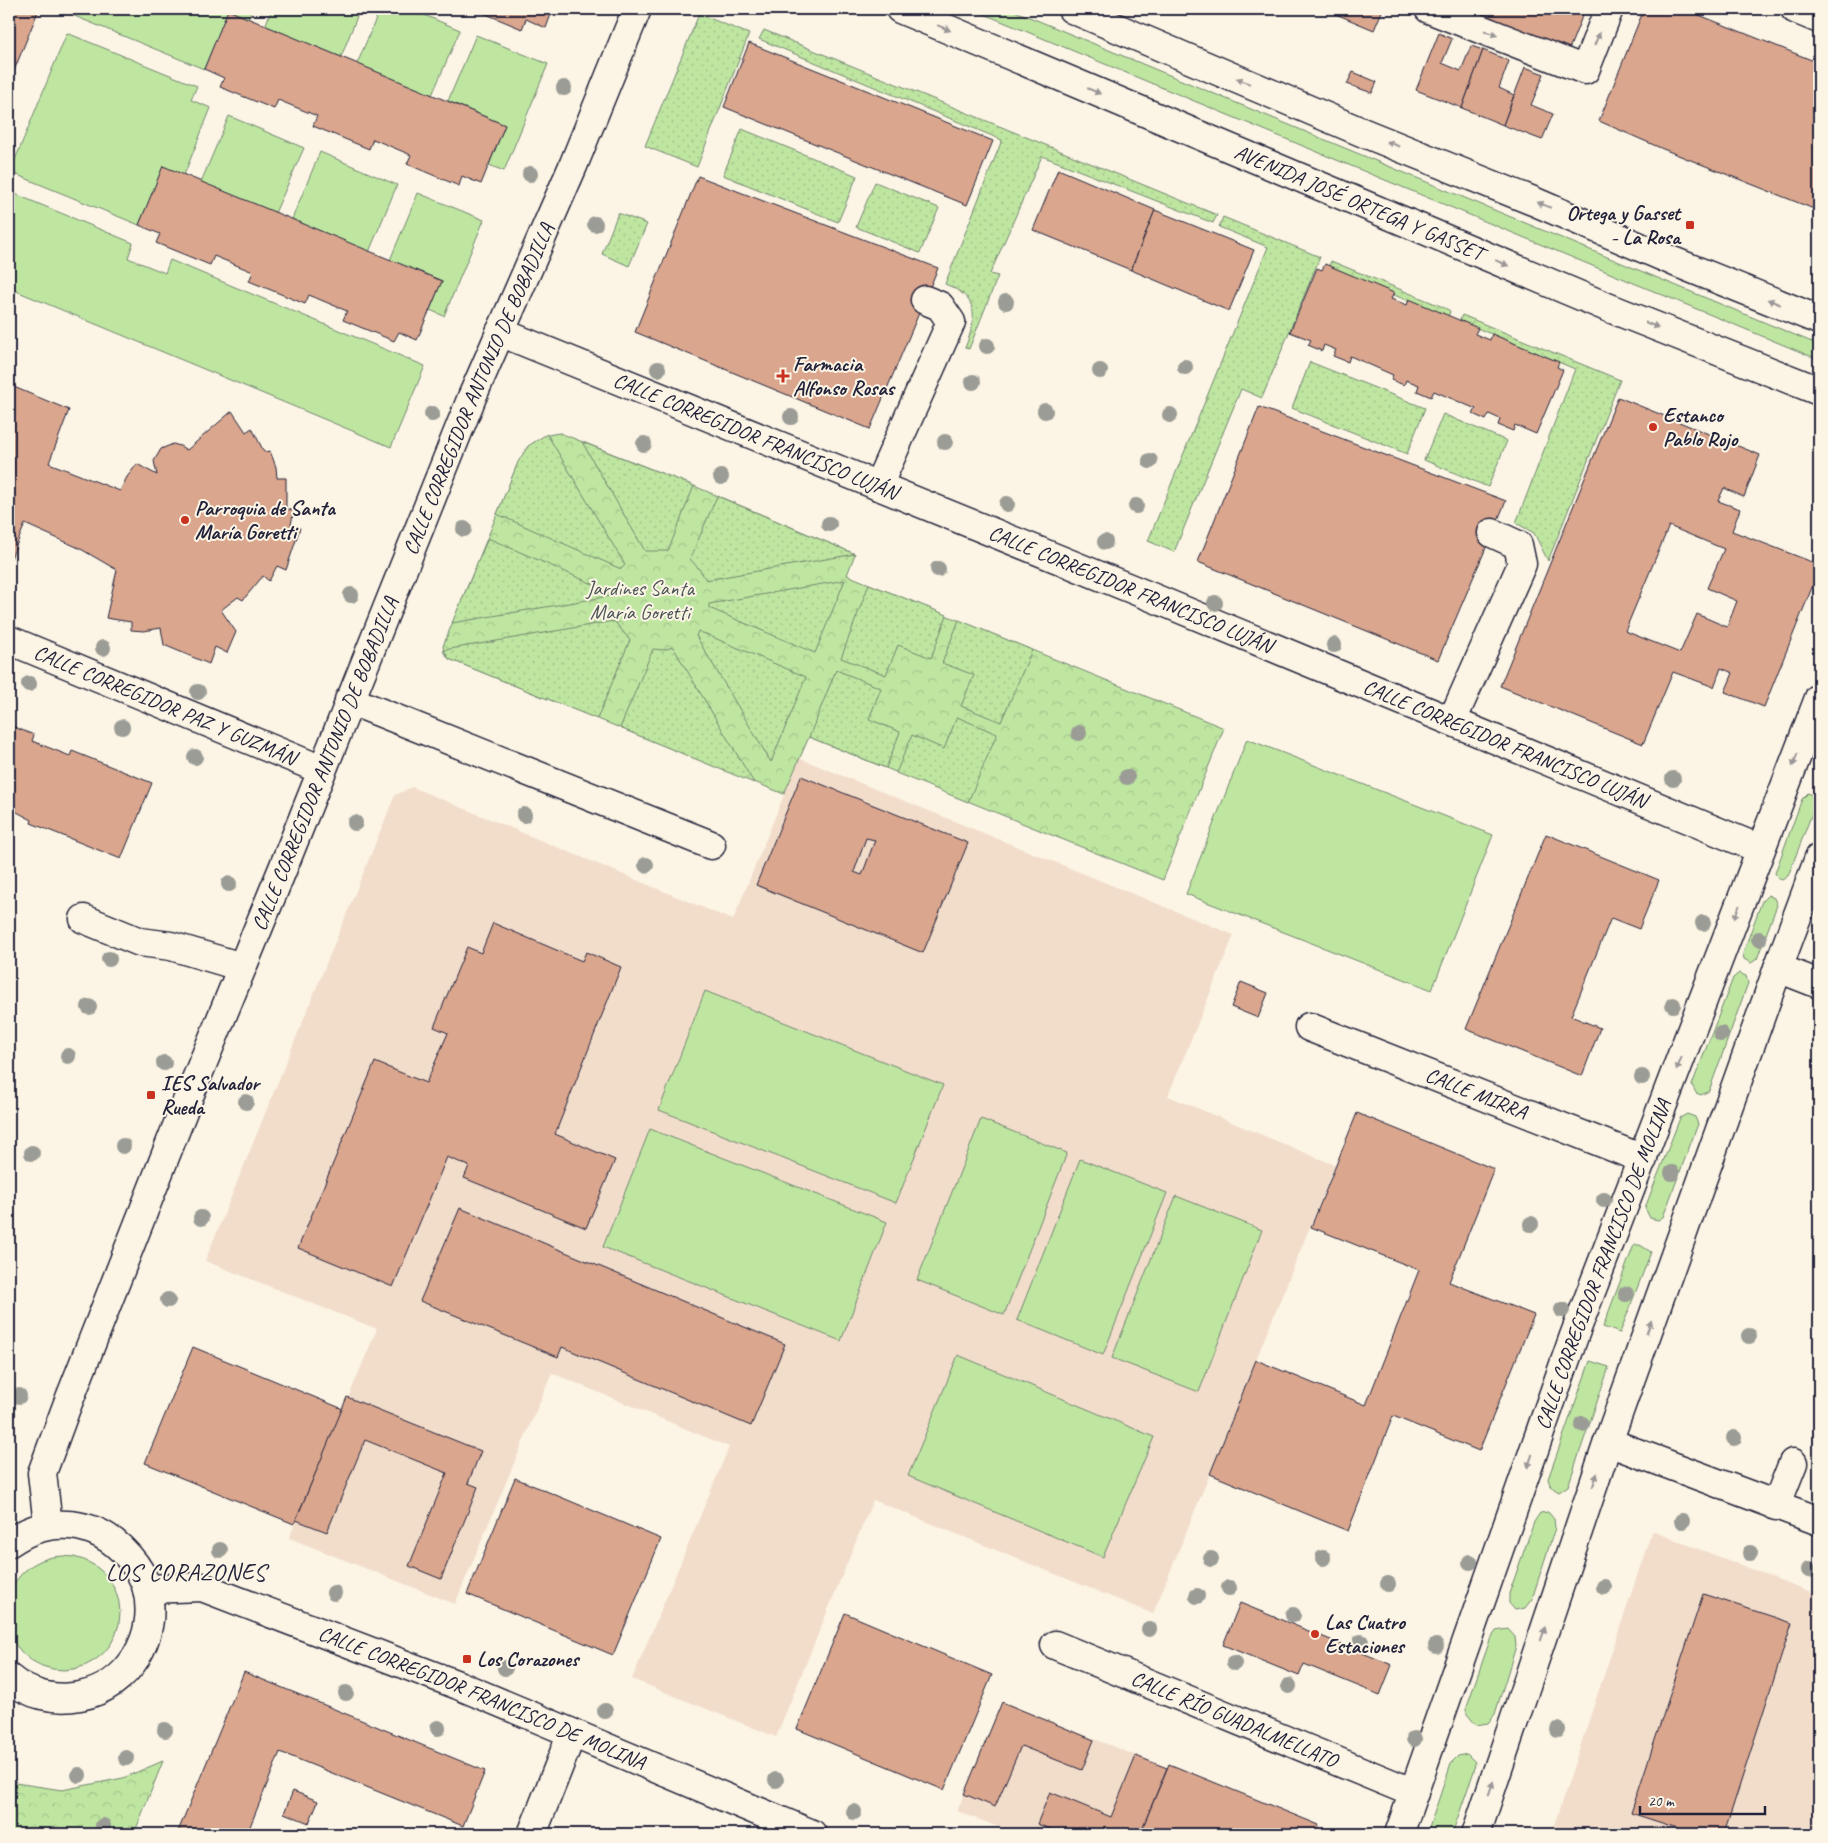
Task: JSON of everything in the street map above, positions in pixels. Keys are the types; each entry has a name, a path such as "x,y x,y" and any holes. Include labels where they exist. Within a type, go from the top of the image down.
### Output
{"street":[{"name":"CALLE CORREGIDOR ANTONIO DE BOBADILLA","path":"48,1525 42,1473 182,1111 472,397 573,166 637,9"},
{"name":"AVENIDA JOSÉ ORTEGA Y GASSET","path":"900,9 1607,307 1819,391"},
{"path":"1072,9 1364,133 1534,201 1675,262 1819,320"},
{"path":"1429,9 1585,70 1609,9"},
{"path":"1794,9 1819,19"},
{"path":"878,486 951,322 940,306 925,300"},
{"name":"CALLE CORREGIDOR FRANCISCO LUJÁN","path":"500,332 1452,721 1760,849"},
{"path":"1452,721 1522,564 1518,545 1492,533"},
{"name":"CALLE CORREGIDOR PAZ Y GUZMÁN","path":"9,640 322,770"},
{"name":"CALLE CORREGIDOR FRANCISCO DE MOLINA","path":"1398,1834 1414,1794 1574,1336 1819,698"},
{"path":"349,700 711,845"},
{"path":"1476,1834 1608,1442 1819,858"},
{"path":"84,919 140,942 172,946 242,967"},
{"path":"1778,968 1819,984"},
{"name":"CALLE MIRRA","path":"1309,1027 1643,1159"},
{"path":"1608,1442 1819,1521"},
{"path":"1776,1506 1792,1463"},
{"path":"9,1543 23,1533 48,1525 73,1525 98,1532 120,1546 136,1566 147,1589 149,1615 145,1641 132,1664 114,1682 92,1694 67,1698 42,1696 12,1683"},
{"name":"CALLE CORREGIDOR FRANCISCO DE MOLINA","path":"147,1589 202,1587 458,1685 812,1834"},
{"name":"CALLE RÍO GUADALMELLATO","path":"1055,1645 1414,1794"},
{"path":"532,1834 572,1733"}],"shaded area":[{"path":"799,758 1234,935 1168,1096 1335,1165 1153,1614 873,1500 776,1737 632,1679 729,1447 552,1373 455,1604 289,1538 377,1329 205,1261 395,795 412,787 733,920"},
{"path":"1652,1531 1819,1595 1819,1834 1551,1834"},
{"path":"1002,1702 1167,1768 1140,1834 1016,1834 957,1811"}],"green space":[{"path":"75,9 252,9 248,18 228,11 204,69 72,15"},
{"path":"272,9 360,9 341,57 265,26"},
{"path":"380,9 410,9 460,30 432,95 357,64"},
{"path":"972,9 1010,9 1819,345 1819,350 1815,358"},
{"path":"699,14 749,34 697,167 645,146"},
{"path":"764,30 1217,215 1213,223 1042,156 990,274 998,276 969,349 965,348 972,327 973,310 965,296 945,284 1002,140 759,39"},
{"path":"67,33 197,86 191,100 211,108 184,175 163,167 139,225 10,172"},
{"path":"476,35 548,64 504,171 489,165 505,125 448,101"},
{"path":"229,116 304,148 275,213 201,182"},
{"path":"742,129 857,176 838,222 723,175"},
{"path":"320,152 397,185 369,252 292,219"},
{"path":"875,182 939,208 920,253 856,227"},
{"path":"418,193 484,220 444,316 430,310 442,281 390,260"},
{"path":"15,194 133,243 128,258 165,273 170,260 425,366 391,447 9,288 9,210"},
{"path":"618,213 647,224 629,266 602,254"},
{"path":"1223,217 1320,257 1262,398 1241,389 1174,552 1148,541 1268,247 1219,227"},
{"path":"1331,261 1443,307 1450,311 1448,317 1328,268"},
{"path":"1462,315 1620,380 1548,561 1534,533 1516,523 1575,369 1460,321"},
{"path":"1310,362 1425,408 1407,454 1292,408"},
{"path":"1443,414 1507,441 1488,487 1424,460"},
{"name":"Jardines Santa María Goretti","path":"560,433 694,486 855,554 847,575 1224,728 1163,880 809,737 784,794 449,659 444,653 443,646 518,463 535,442 546,436"},
{"path":"547,434 625,565 621,569 497,514 518,462 528,446"},
{"path":"582,442 694,486 668,551 645,551"},
{"path":"717,496 855,554 706,580 690,559"},
{"path":"488,538 611,592 610,596 452,623"},
{"path":"845,580 815,653 709,608 709,604"},
{"path":"869,584 947,615 931,658 898,645 886,675 841,658"},
{"path":"959,620 1032,650 1001,722 961,706 974,675 942,663"},
{"path":"614,621 630,640 597,719 449,659 444,650"},
{"path":"698,631 806,677 771,762 696,636"},
{"path":"673,647 754,783 620,728 653,649 663,650"},
{"path":"836,670 881,688 869,719 900,732 886,768 809,737"},
{"path":"957,717 997,734 968,802 896,773 912,735 944,749"},
{"path":"1247,739 1493,835 1432,990 1186,894"},
{"path":"1808,793 1815,796 1816,803 1788,876 1782,880 1775,873 1802,799"},
{"path":"1768,895 1774,898 1777,905 1757,959 1751,963 1744,959 1743,953 1762,901"},
{"path":"1739,973 1746,976 1748,983 1709,1091 1701,1095 1696,1093 1692,1085 1733,978"},
{"path":"705,991 943,1085 896,1203 659,1110"},
{"path":"1687,1114 1695,1117 1698,1124 1663,1217 1658,1220 1650,1218 1645,1208 1680,1118"},
{"path":"981,1119 1067,1153 1004,1315 917,1280"},
{"path":"650,1129 887,1222 841,1341 603,1247"},
{"path":"1080,1159 1167,1193 1103,1355 1017,1320"},
{"path":"1176,1196 1262,1230 1199,1392 1112,1358"},
{"path":"1634,1245 1640,1245 1651,1252 1620,1333 1603,1327"},
{"path":"958,1355 1154,1437 1103,1557 908,1476"},
{"path":"1590,1361 1609,1367 1568,1486 1559,1492 1551,1487 1548,1479"},
{"path":"1548,1512 1554,1519 1555,1528 1532,1599 1525,1608 1515,1610 1509,1603 1509,1594 1534,1522 1540,1513"},
{"path":"63,1556 85,1560 95,1565 111,1581 116,1591 120,1613 116,1635 111,1645 95,1661 85,1666 63,1670 41,1666 31,1661 15,1645 10,1635 6,1613 10,1591 15,1581 31,1565 41,1560"},
{"path":"1508,1629 1515,1637 1516,1646 1495,1714 1488,1723 1476,1725 1467,1714 1467,1706 1490,1640 1496,1631"},
{"path":"1467,1754 1475,1762 1474,1771 1452,1834 1427,1834 1451,1763 1458,1756"},
{"path":"163,1761 134,1834 9,1834 9,1782 62,1790 123,1778"}],"building":[{"path":"9,9 39,9 9,83"},
{"path":"474,9 553,9 546,28 526,19 522,29"},
{"path":"1324,9 1383,9 1374,30"},
{"path":"1461,9 1585,9 1568,52"},
{"path":"1644,9 1684,9 1819,63 1819,211 1663,149 1599,121"},
{"path":"228,10 505,125 481,184 462,176 459,186 407,164 411,155 373,139 369,149 313,126 317,116 278,100 274,109 220,87 224,78 204,69"},
{"path":"1439,33 1452,39 1442,63 1461,71 1471,46 1483,50 1462,108 1416,90"},
{"path":"749,43 993,141 967,205 724,107"},
{"path":"1483,50 1509,61 1499,88 1514,95 1503,125 1462,108"},
{"path":"1525,67 1544,74 1531,105 1553,114 1542,140 1503,125"},
{"path":"1353,72 1377,82 1372,93 1347,84"},
{"path":"163,166 442,281 417,340 399,332 394,341 343,320 347,311 309,295 305,304 249,281 253,272 214,256 210,265 156,243 160,234 139,225"},
{"path":"1058,169 1155,210 1131,270 1033,230"},
{"path":"698,176 938,268 870,429 635,332"},
{"path":"1155,210 1254,250 1229,311 1131,270"},
{"path":"1325,264 1394,293 1391,299 1407,305 1409,299 1478,328 1475,334 1490,340 1492,334 1559,362 1557,367 1563,370 1536,434 1515,425 1513,431 1498,425 1500,419 1489,414 1486,420 1473,414 1476,409 1434,391 1431,397 1417,391 1419,385 1406,380 1404,385 1391,380 1393,375 1350,356 1348,362 1333,356 1336,350 1324,345 1322,351 1308,345 1311,340 1290,332 1317,268 1322,270"},
{"path":"9,385 69,410 49,463 120,491 127,477 137,464 157,475 154,461 161,449 173,444 187,450 232,411 246,432 252,428 264,452 270,451 276,467 277,478 286,478 286,509 294,510 291,525 300,528 286,570 277,566 269,581 263,576 243,600 238,597 221,610 236,632 227,653 215,647 209,664 164,645 161,628 144,631 131,630 131,622 106,618 117,570 79,548 25,524 9,563"},
{"path":"1618,397 1760,455 1744,497 1724,488 1718,501 1740,509 1732,531 1819,566 1764,707 1725,692 1733,673 1721,668 1714,687 1673,672 1643,744 1500,686","holes":["1669,526 1724,549 1707,588 1737,601 1727,627 1697,614 1680,653 1625,631"]},
{"path":"1259,407 1506,501 1438,660 1198,562"},
{"path":"9,725 34,735 32,741 70,756 72,751 152,783 121,859 31,823 32,820 15,811 13,816 9,814"},
{"path":"801,776 968,843 923,953 756,885","holes":["866,838 875,840 862,875 854,872"]},
{"path":"1546,834 1659,880 1639,929 1611,918 1571,1016 1600,1028 1582,1076 1466,1029"},
{"path":"493,923 582,961 586,952 621,967 555,1134 615,1160 586,1228 464,1178 469,1166 447,1157 393,1287 298,1248 375,1062 426,1083 448,1033 434,1027 467,947 481,953"},
{"path":"1241,982 1268,993 1258,1018 1231,1007"},
{"path":"1357,1113 1494,1169 1449,1282 1534,1315 1479,1451 1393,1416 1348,1531 1210,1474 1256,1360 1366,1405 1419,1270 1311,1227"},
{"path":"460,1208 785,1344 751,1426 562,1347 558,1357 420,1301"},
{"path":"193,1347 343,1409 294,1524 145,1463"},
{"path":"347,1397 481,1451 468,1483 478,1487 441,1579 409,1566 447,1473 365,1440 327,1532 296,1520"},
{"path":"515,1478 661,1539 613,1655 467,1594"},
{"path":"1703,1594 1792,1623 1724,1834 1696,1834 1631,1813"},
{"path":"1240,1603 1392,1665 1380,1695 1304,1664 1299,1676 1223,1645"},
{"path":"845,1613 992,1675 944,1790 797,1729"},
{"path":"244,1672 485,1771 463,1826 280,1752 247,1834 177,1834"},
{"path":"1002,1702 1094,1740 1082,1770 1021,1746 995,1807 964,1794"},
{"path":"1136,1756 1167,1768 1140,1834 1063,1834 1037,1824 1050,1792 1111,1817"},
{"path":"1169,1764 1319,1825 1316,1834 1140,1834"},
{"path":"293,1791 318,1801 309,1823 284,1813"}],"place":[{"name":"Ortega y Gasset - La Rosa","path":"1690,225"},
{"name":"Farmacia Alfonso Rosas","path":"783,376"},
{"name":"Estanco Pablo Rojo","path":"1653,427"},
{"name":"Parroquia de Santa María Goretti","path":"185,520"},
{"name":"IES Salvador Rueda","path":"151,1095"},
{"name":"Las Cuatro Estaciones","path":"1315,1634"},
{"name":"Los Corazones","path":"467,1659"}],"district":[{"name":"LOS CORAZONES","path":"186,1572"}]}
